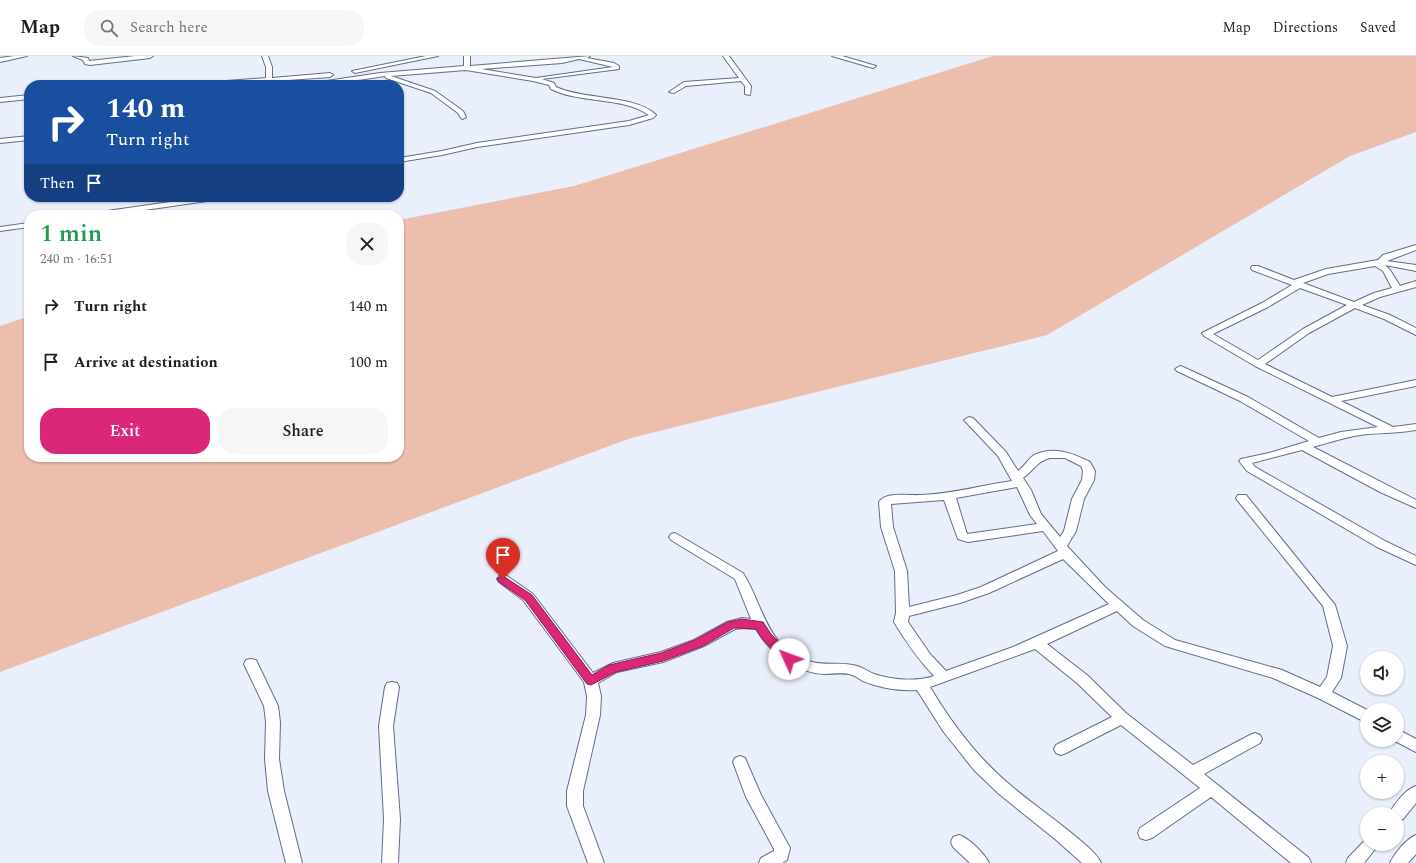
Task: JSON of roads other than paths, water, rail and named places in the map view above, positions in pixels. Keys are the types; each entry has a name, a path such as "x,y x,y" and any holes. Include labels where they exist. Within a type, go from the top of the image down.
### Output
{"street":[{"path":"0,60 24,56"},
{"path":"76,56 86,59 87,63 150,56"},
{"path":"265,56 269,80 343,73"},
{"path":"323,80 343,73 435,56"},
{"path":"465,68 467,56"},
{"path":"521,77 542,63 548,56"},
{"path":"340,80 380,74 542,63 587,56"},
{"path":"726,56 742,80 748,86 748,94"},
{"path":"835,56 873,66"},
{"path":"534,79 617,68 612,64 580,58"},
{"path":"542,63 560,75"},
{"path":"404,159 477,145 529,139 629,123 651,117 652,115 646,110 627,104 572,95 554,88 554,85 534,79 465,68"},
{"path":"380,74 398,80"},
{"path":"545,82 560,75"},
{"path":"332,76 351,78"},
{"path":"672,92 684,84 742,80"},
{"path":"404,82 433,92 456,108 463,117"},
{"path":"0,100 24,98"},
{"path":"0,141 24,139"},
{"path":"128,210 185,202"},
{"path":"0,229 24,226"},
{"path":"1378,262 1386,257 1416,247"},
{"path":"1398,254 1415,268"},
{"path":"1378,262 1386,270 1397,289"},
{"path":"1391,430 1258,364 1208,336 1207,333 1279,298 1296,284 1326,272 1378,262 1415,268"},
{"path":"1255,268 1387,317 1416,332"},
{"path":"1258,364 1306,331 1322,324 1354,305 1397,289 1416,284"},
{"path":"1180,369 1244,399 1318,442"},
{"path":"1332,400 1416,383"},
{"path":"969,420 1002,454 1024,490 1036,515 1063,549 1101,590 1138,623 1170,643 1277,674 1324,694 1360,713"},
{"path":"1416,427 1366,431 1341,435 1272,456 1245,461 1250,469 1381,544 1416,562"},
{"path":"1303,446 1384,489 1416,504"},
{"path":"903,613 960,599 985,590 1063,549 1070,531 1078,499 1088,480 1089,471 1086,464 1068,455 1050,455 1037,458 1018,480 999,486 949,496 893,499 885,502 887,527 901,571 903,613 901,622 925,658 943,676"},
{"path":"949,496 962,536 968,538 1045,527"},
{"path":"1242,498 1328,605 1340,646 1334,678 1324,694"},
{"path":"675,537 739,576 744,584 760,625 767,637 789,659 805,666 825,669 839,668 857,670 865,676 882,682 921,684 981,665 1119,605"},
{"path":"503,579 528,598 591,681 594,696 593,715 575,791 575,806 596,863"},
{"path":"591,681 613,668 663,657 699,643 732,625 742,623 760,625"},
{"path":"1036,642 1082,679 1122,718 1212,788 1303,863"},
{"path":"251,664 271,706 273,722 272,759 276,791 294,863"},
{"path":"921,684 949,730 970,757 1004,789 1054,827 1093,863"},
{"path":"390,863 392,819 386,726 392,687"},
{"path":"1061,749 1122,718"},
{"path":"1192,773 1254,739"},
{"path":"1404,739 1416,746"},
{"path":"740,762 754,798 782,848 781,855 767,863"},
{"path":"1146,833 1212,788"},
{"path":"1403,807 1416,792"},
{"path":"959,842 981,863"},
{"path":"1398,863 1416,842"},
{"path":"1354,863 1364,851"}]}
